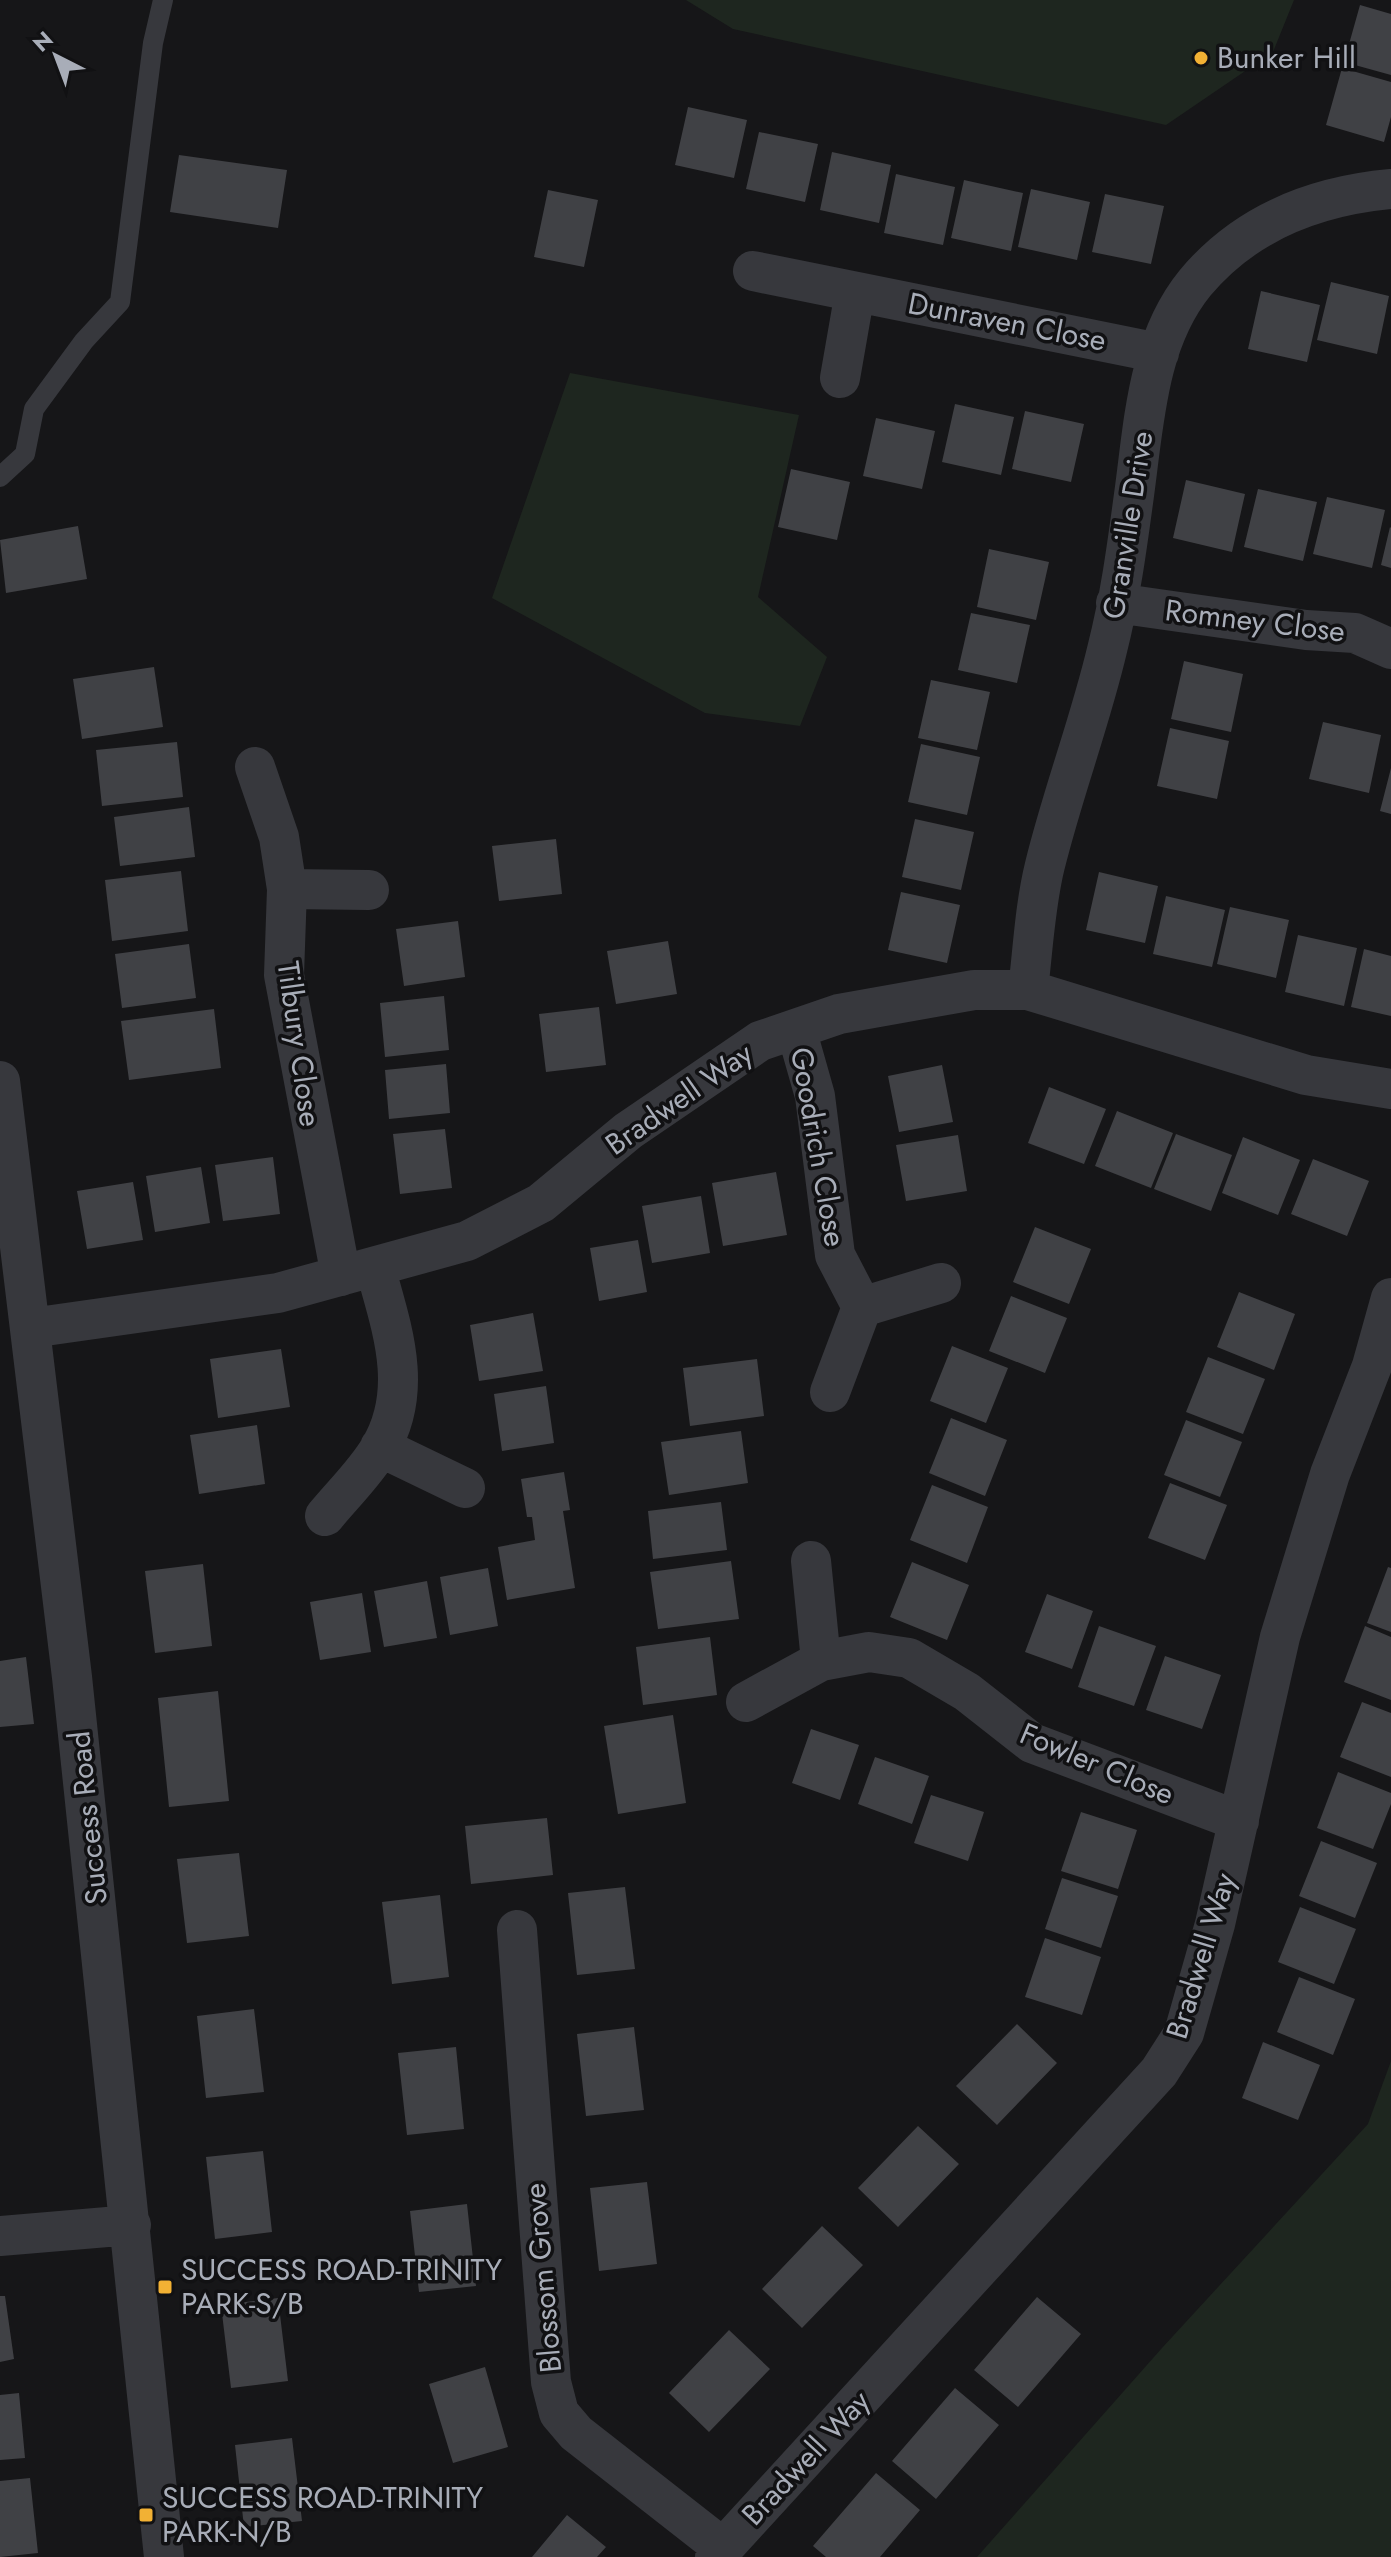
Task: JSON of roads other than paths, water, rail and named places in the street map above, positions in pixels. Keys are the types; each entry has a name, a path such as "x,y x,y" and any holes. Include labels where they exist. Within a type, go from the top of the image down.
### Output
{"street":[{"name":"Granville Drive","path":"1028,990 1044,868 1107,650 1150,379 1167,330 1195,284 1239,243 1290,210 1349,193 1391,189"},
{"name":"Dunraven Close","path":"753,271 1159,353"},
{"path":"840,378 855,292"},
{"name":"Romney Close","path":"1116,603 1306,630 1355,633 1391,649"},
{"name":"Tilbury Close","path":"255,767 279,837 287,889 284,975 358,1271 397,1350 399,1384 394,1413 380,1447 325,1516"},
{"path":"287,889 369,890"},
{"name":"Bradwell Way","path":"31,1328 278,1293 467,1241 504,1225 541,1203 628,1131 694,1082 760,1041 839,1014 974,990 1028,990 1306,1075 1391,1089"},
{"name":"Goodrich Close","path":"796,1029 815,1096 835,1255 862,1307"},
{"name":"Success Road","path":"0,1081 6,1176 31,1328 131,2225 164,2557"},
{"path":"830,1392 862,1307 941,1283"},
{"name":"Bradwell Way","path":"719,2553 1159,2072 1184,2033 1215,1924 1280,1637 1330,1474 1372,1366 1391,1298"},
{"path":"380,1447 465,1488"},
{"path":"811,1561 821,1661"},
{"name":"Fowler Close","path":"746,1702 821,1661 869,1652 909,1658 967,1692 1032,1743 1239,1821"},
{"name":"Blossom Grove","path":"517,1930 551,2382 559,2413 576,2433 719,2553"},
{"path":"0,2236 131,2225"}],"lane":[{"path":"0,477 25,454 34,409 84,341 120,302 153,43 163,0"}],"place":[{"name":"Bunker Hill","path":"1201,58"},
{"name":"SUCCESS ROAD-TRINITY PARK-S/B","path":"165,2287"},
{"name":"SUCCESS ROAD-TRINITY PARK-N/B","path":"146,2515"}]}
